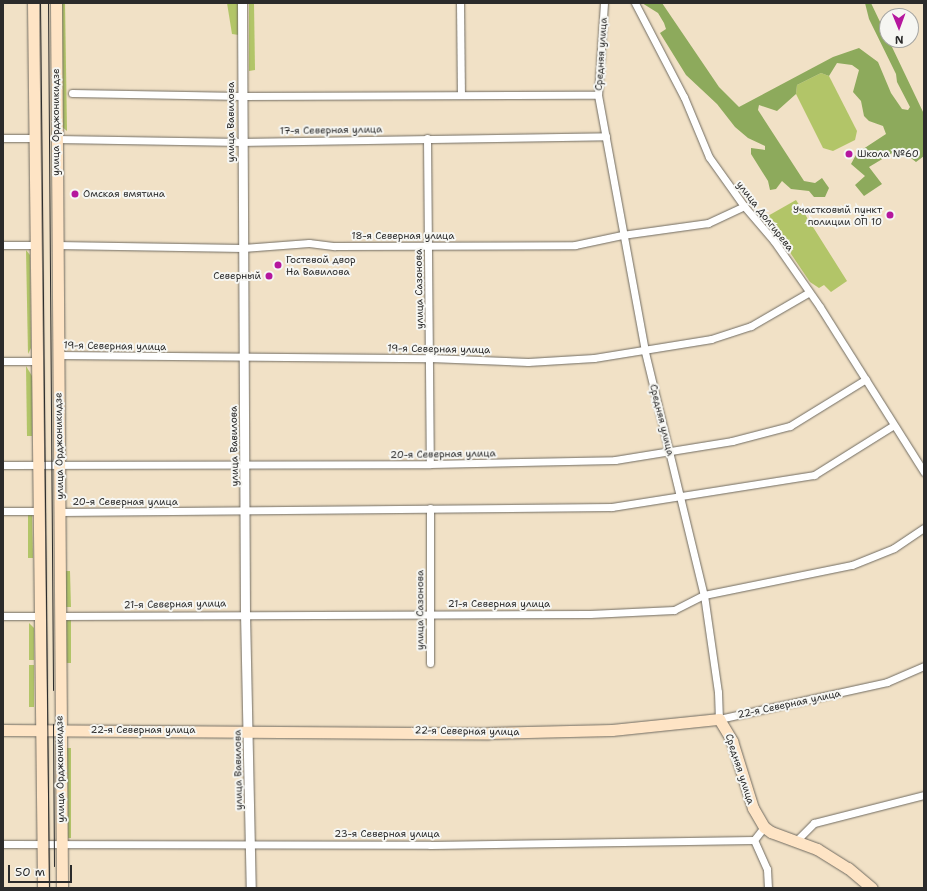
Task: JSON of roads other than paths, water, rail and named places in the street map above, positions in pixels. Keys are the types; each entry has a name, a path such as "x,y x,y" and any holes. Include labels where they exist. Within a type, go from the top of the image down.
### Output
{"main road":[{"name":"улица Орджоникидзе","path":"33,3 36,138 37,465 39,511 43,888"},
{"name":"улица Орджоникидзе","path":"56,3 56,245 60,465 59,616 62,888"},
{"name":"22-я Северная улица","path":"3,730 512,732 612,730 719,719"},
{"name":"Средняя улица","path":"719,719 732,740 753,808 764,827"},
{"path":"764,827 772,832 796,840 848,868 872,888"}],"street":[{"name":"улица Вавилова","path":"242,3 245,614 251,888"},
{"path":"460,3 461,95"},
{"name":"Средняя улица","path":"604,3 598,96 622,235 645,352 704,596 718,692 719,719"},
{"name":"улица Долгирева","path":"635,3 684,97 709,156 744,206 774,241 866,379 924,472"},
{"path":"72,93 242,96 598,96"},
{"name":"17-я Северная улица","path":"56,139 242,142 606,136"},
{"path":"3,138 36,138"},
{"name":"улица Сазонова","path":"427,138 430,464"},
{"name":"18-я Северная улица","path":"56,245 243,248 309,244 335,246 575,245 593,243 622,235 708,223 744,206"},
{"path":"3,245 36,245"},
{"name":"19-я Северная улица","path":"57,355 244,358 430,358 528,362 645,352 710,339 750,326 808,293"},
{"path":"3,361 37,361"},
{"name":"20-я Северная улица","path":"3,465 430,464 615,460 670,453 732,441 790,426 866,379"},
{"name":"20-я Северная улица","path":"60,512 245,512 430,508 612,507 680,498 814,475 894,425"},
{"name":"улица Сазонова","path":"430,508 430,663"},
{"path":"3,511 39,511"},
{"name":"21-я Северная улица","path":"59,616 245,614 590,614 674,610 704,596 852,565 894,548 924,528"},
{"path":"3,616 40,616"},
{"name":"22-я Северная улица","path":"719,719 887,682 924,666"},
{"path":"796,840 814,823 924,794"},
{"path":"764,827 754,840 767,869 768,888"},
{"name":"23-я Северная улица","path":"3,844 250,844 754,840"}],"tram line":[{"path":"40,3 49,888"},
{"path":"48,3 53,690"},
{"path":"53,724 54,866"}],"place":[{"name":"Школа №60","path":"849,154"},
{"name":"Oмская вмятина","path":"75,194"},
{"name":"Участковый пункт полиции ОП 10","path":"890,215"},
{"name":"Гостевой двор На Вавилова","path":"278,265"},
{"name":"Северный","path":"269,276"}]}
